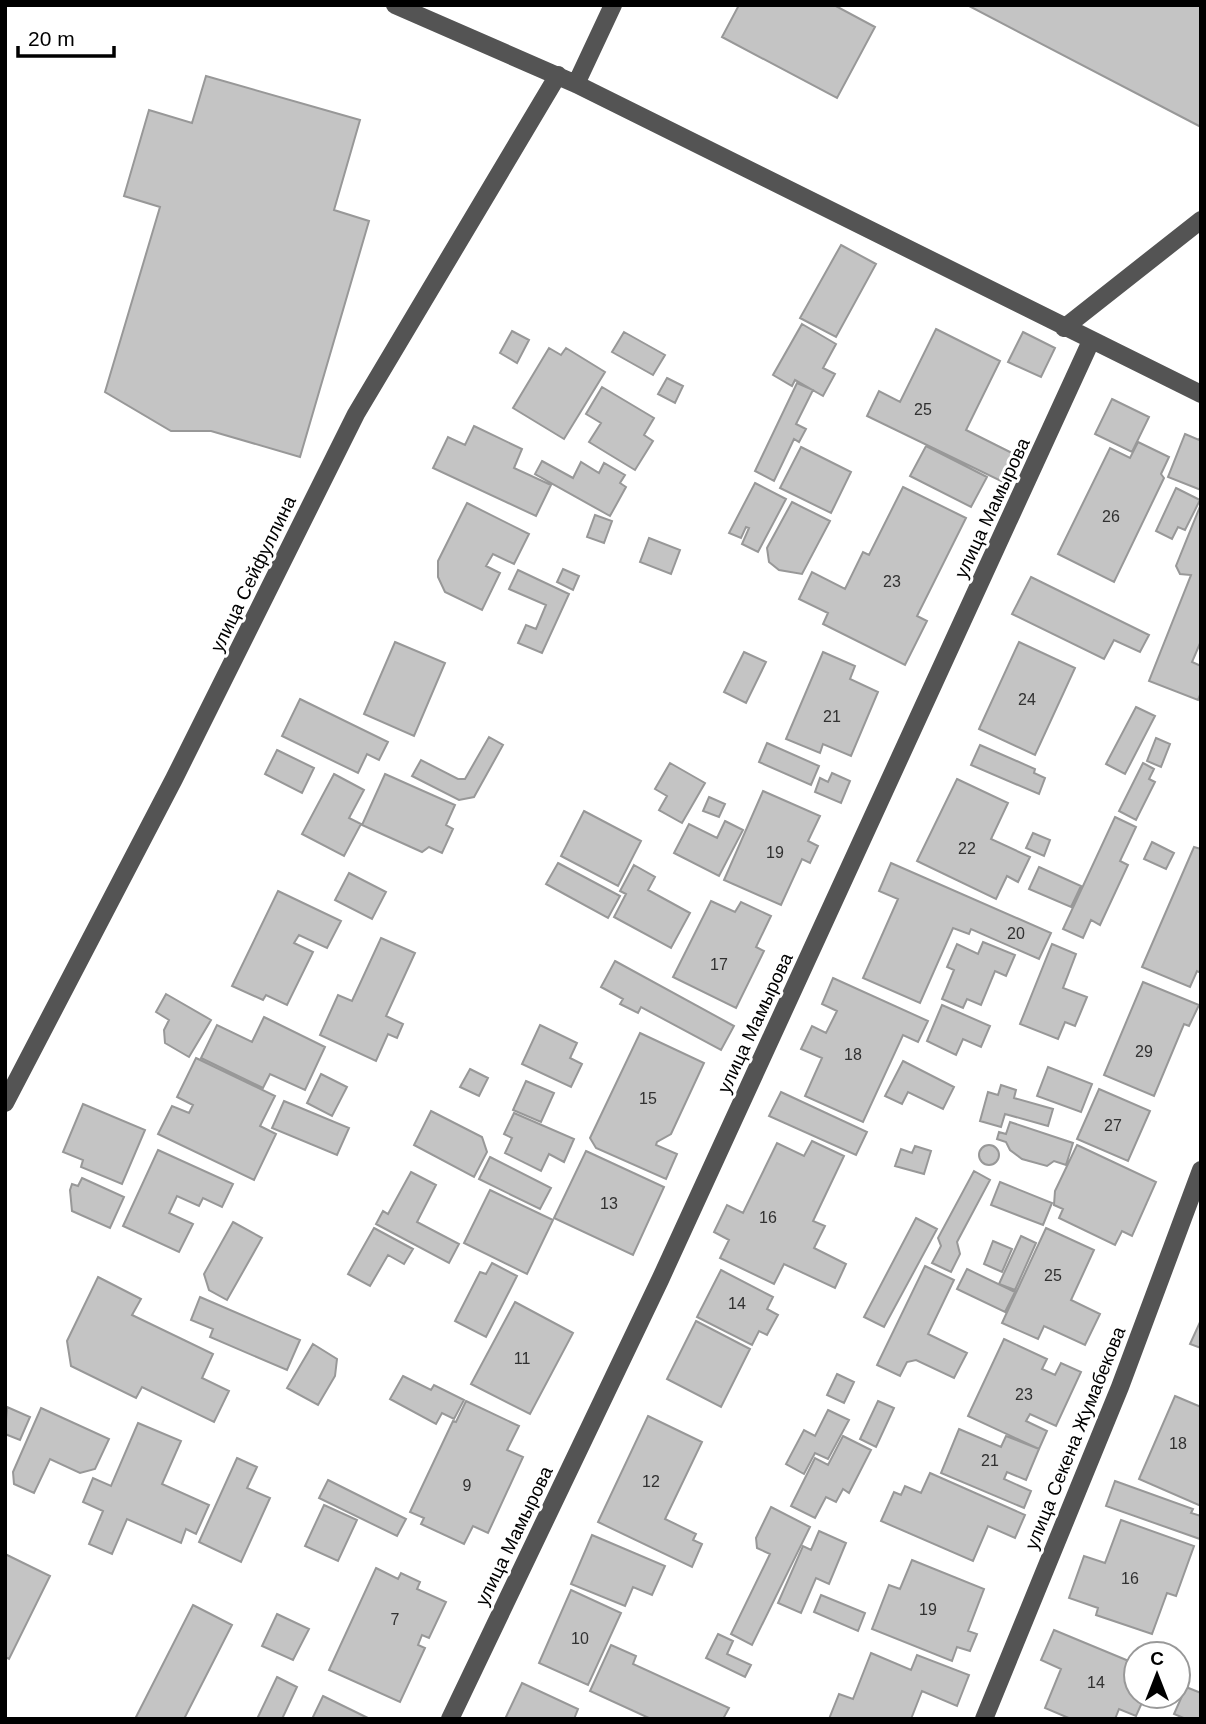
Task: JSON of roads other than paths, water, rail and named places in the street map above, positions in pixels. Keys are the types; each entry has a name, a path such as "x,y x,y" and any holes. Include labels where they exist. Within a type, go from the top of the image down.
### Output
{"street":[{"path":"395,5 558,75 1201,394"},
{"path":"576,84 613,5"},
{"name":"улица Сейфуллина","path":"5,1102 174,779 356,414 558,75"},
{"path":"1064,328 1201,220"},
{"name":"улица Мамырова","path":"450,1719 660,1280 1091,341"},
{"name":"улица Секена Жумабекова","path":"984,1719 1120,1387 1201,1170"}]}
